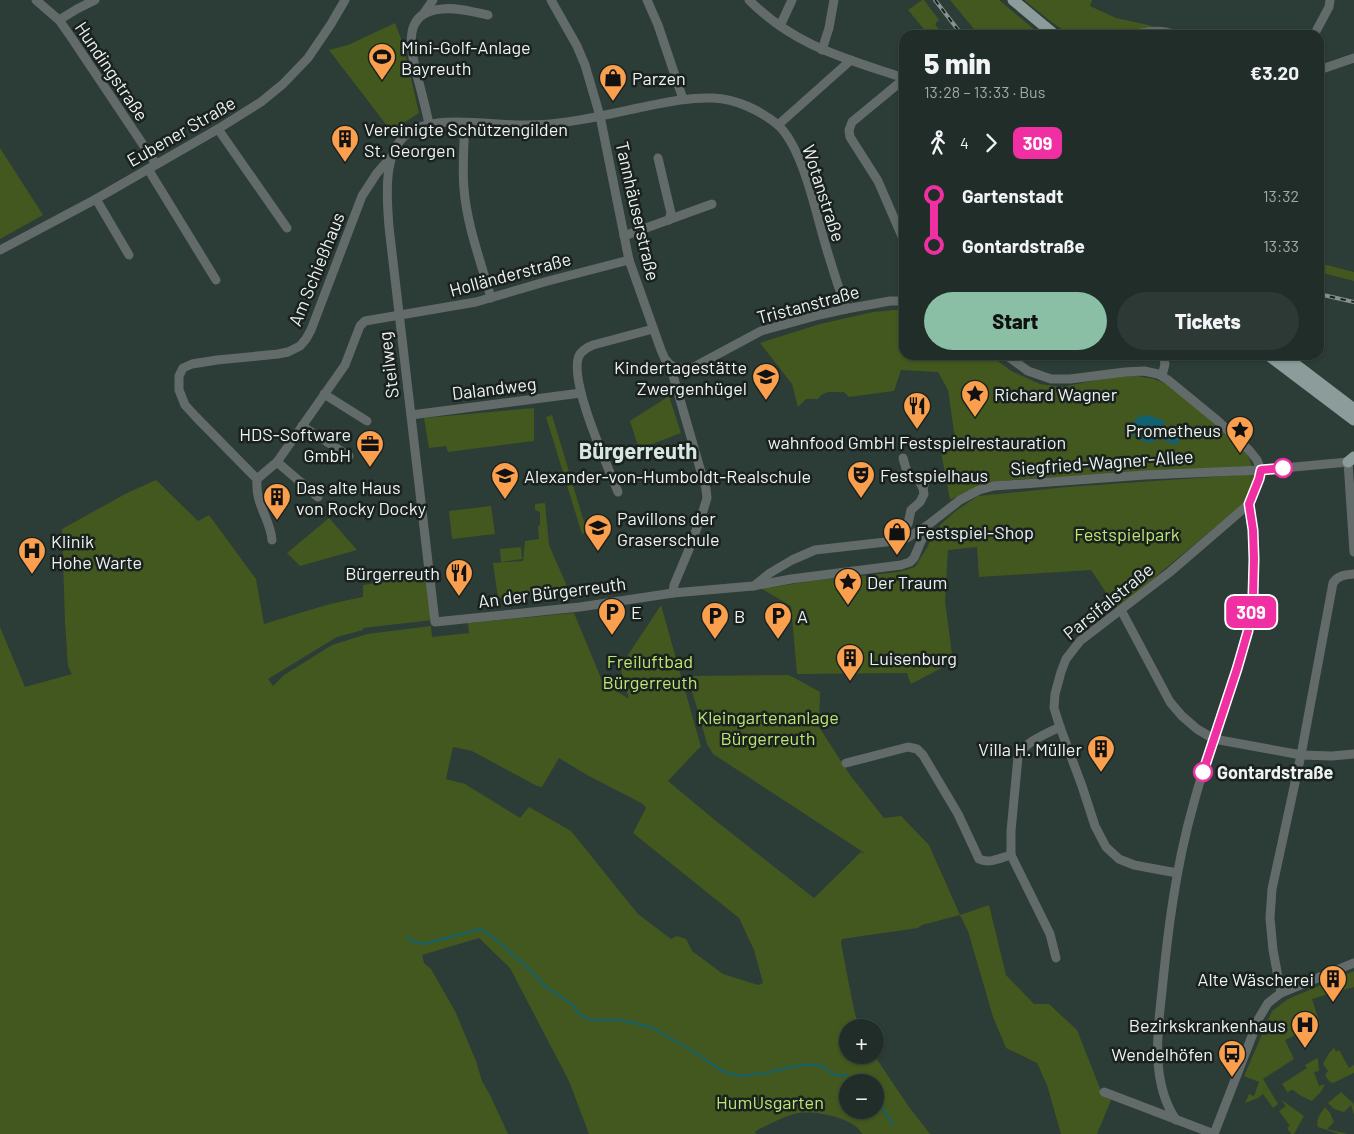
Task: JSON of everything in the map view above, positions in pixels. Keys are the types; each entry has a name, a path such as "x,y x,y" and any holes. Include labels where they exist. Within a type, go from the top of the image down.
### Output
{"main road":[{"path":"1013,0 1050,30"},
{"path":"1275,360 1354,420"},
{"path":"1290,360 1354,409"}],"street":[{"name":"Hundingstraße","path":"36,0 59,20 71,37 152,167 216,280"},
{"path":"59,20 95,0"},
{"name":"Eubener Straße","path":"0,250 96,199 261,102 283,84 308,58 345,0"},
{"path":"424,14 433,0"},
{"name":"Tannhäuserstraße","path":"551,0 583,59 600,116 629,260 653,329 665,359 670,365 706,490 707,498 703,511 674,585 673,593"},
{"path":"646,0 658,24 683,99"},
{"path":"749,0 780,26 798,38 822,50 899,76"},
{"path":"780,26 792,0"},
{"path":"822,50 831,19 834,0"},
{"path":"1317,30 1329,7 1330,0"},
{"path":"430,124 412,55 410,39 417,20 424,14 443,8 488,14"},
{"path":"1324,68 1354,58"},
{"path":"778,125 851,60"},
{"path":"899,82 852,122 849,130 850,137 878,181 899,229"},
{"name":"Wotanstraße","path":"465,123 526,125 561,123 683,99 714,98 750,107 778,125 789,139 795,151 802,167 834,277 846,309"},
{"name":"Steilweg","path":"435,622 389,227 387,190 392,156 398,144 407,134 430,124 447,122 465,123"},
{"path":"465,123 463,160 467,211 491,298"},
{"path":"218,129 287,228"},
{"name":"Am Schießhaus","path":"257,479 185,405 179,390 179,376 184,368 192,364 278,354 291,351 300,346 311,330 362,196 377,172 392,156"},
{"path":"658,158 671,213 670,220"},
{"path":"96,199 129,255"},
{"path":"624,236 712,204"},
{"name":"Holländerstraße","path":"324,394 345,365 362,324 368,320 459,306 629,260"},
{"name":"Tristanstraße","path":"670,365 684,370 692,368 761,331 846,309 899,301"},
{"path":"618,492 596,438 581,393 577,366 578,360 580,354 586,348 593,345 653,329"},
{"path":"1013,360 1028,371 1051,379 1076,379 1144,370 1162,376 1218,421 1249,450 1257,460 1261,470 1249,504 1253,530 1254,559 1253,596 1248,631 1193,806 1177,873 1167,937 1158,1042 1158,1066 1164,1093 1170,1111 1176,1120"},
{"path":"1162,376 1164,360"},
{"name":"Dalandweg","path":"411,415 581,393"},
{"path":"272,540 271,529 258,499 257,479 277,462 324,394 367,420"},
{"path":"302,426 350,456"},
{"path":"903,458 907,472 919,481 924,494 920,502 911,510 908,524"},
{"path":"1352,460 1354,552"},
{"name":"Siegfried-Wagner-Allee","path":"753,586 792,560 815,550 907,538 928,525 960,500 978,490 994,486 1145,475 1261,470 1352,460"},
{"path":"277,462 318,497"},
{"path":"907,472 919,469"},
{"path":"923,488 928,475"},
{"name":"Parsifalstraße","path":"1177,873 1134,865 1119,859 1106,847 1095,826 1054,708 1057,686 1066,659 1080,641 1170,572 1249,504"},
{"name":"An der Bürgerreuth","path":"435,622 580,606 673,593 753,586 791,579 906,564 914,558 928,525"},
{"path":"791,579 788,566 792,560"},
{"path":"1281,993 1271,934 1272,889 1301,755 1333,583 1340,576 1354,574"},
{"path":"1121,610 1170,702 1197,729 1214,739 1301,755 1332,756 1354,754"},
{"path":"1056,958 1050,934 1011,855 1011,831 1020,751 1060,726"},
{"path":"846,763 908,747 917,749 958,814 979,859 990,862 1011,855"},
{"path":"1104,1092 1214,1134 1259,1018 1268,1003 1281,993 1354,963"}],"green space":[{"path":"924,0 939,20 935,24 939,30 925,30 908,10"},
{"path":"950,0 999,0 1035,30 975,30"},
{"path":"1024,0 1092,0 1090,6 1116,18 1153,26 1139,30 1063,30"},
{"name":"Mini-Golf-Anlage Bayreuth","path":"395,23 403,44 419,113 391,131 329,50 348,45"},
{"path":"0,148 43,215 0,239"},
{"path":"1324,264 1354,272 1354,281 1324,273"},
{"name":"Festspielpark","path":"899,309 899,360 997,360 1011,371 1040,384 1062,387 1127,374 1154,379 1167,384 1203,411 1246,451 1252,466 1009,480 979,487 950,500 941,452 956,445 948,390 938,372 901,370 894,391 849,397 844,392 829,392 823,394 818,399 806,399 798,407 792,384 760,343 820,324 873,312"},
{"path":"669,396 681,433 639,449 630,421"},
{"path":"534,408 534,441 448,452 446,446 429,448 424,418"},
{"path":"552,415 587,532 582,534 546,417"},
{"name":"Festspielpark","path":"1256,474 1250,498 1117,609 1091,570 979,577 977,547 948,550 945,601 953,662 911,684 907,673 797,674 791,606 762,589 811,581 899,572 915,567 928,546 932,535 941,524 957,510 978,496 1067,487"},
{"path":"156,480 198,521 209,515 256,579 264,624 363,597 363,585 428,576 433,620 363,628 363,630 337,637 268,679 273,686 284,675 332,645 367,634 431,626 432,637 469,633 468,623 574,613 603,683 629,699 620,667 661,605 701,747 668,781 814,898 861,852 864,854 863,852 713,754 707,744 687,676 788,675 820,692 819,727 850,775 884,818 901,816 929,845 960,915 922,925 918,928 842,939 841,943 857,1019 839,1019 839,1064 880,1064 930,1134 862,1134 858,1128 841,1119 884,1119 884,1074 839,1074 839,1118 806,1112 794,1114 759,1129 755,1132 756,1134 589,1134 569,1081 510,968 479,938 422,955 424,963 431,969 455,1011 476,1061 482,1081 508,1134 0,1134 0,627 25,687 72,674 68,666 62,529 127,493","holes":["453,747 472,751 542,787 559,758 643,804 646,808 633,833 739,918 754,950 763,983 758,985 723,974 692,951 686,939 677,936 671,939 638,914 571,831 529,807 520,818 465,784 446,779"]},
{"path":"545,503 549,545 570,593 498,598 493,563 523,561 525,541 539,539 540,512 535,510 535,504"},
{"path":"491,506 495,534 452,539 449,511"},
{"path":"329,518 357,550 300,566 287,553"},
{"path":"521,547 522,559 501,562 500,549"},
{"path":"989,905 1006,975 1034,1004 1049,1004 1077,1030 1103,1096 1111,1100 1097,1134 1061,1134 1047,1085 1037,1063 1006,1048 993,1017 968,931 960,915"},
{"path":"1354,971 1354,987 1312,999 1320,1024 1285,1040 1294,1059 1263,1079 1278,1104 1273,1108 1263,1094 1245,1103 1249,1094 1254,1096 1259,1082 1244,1076 1272,1011 1288,999"},
{"path":"1334,1048 1336,1052 1339,1050 1349,1068 1354,1065 1354,1073 1333,1083 1325,1075 1328,1071 1323,1064"},
{"path":"1317,1058 1319,1071 1314,1072 1319,1086 1324,1084 1320,1093 1312,1101 1293,1090 1290,1090 1288,1093 1282,1084 1307,1068 1305,1065"},
{"path":"1341,1092 1354,1104 1354,1115 1351,1105 1344,1112 1334,1109 1328,1103"},
{"path":"1282,1101 1304,1116 1294,1134 1291,1134 1287,1128 1290,1126 1279,1111 1286,1106"},
{"path":"1325,1107 1334,1122 1327,1129 1348,1134 1339,1134 1318,1127 1318,1119"}],"water":[{"path":"1147,415 1165,421 1163,426 1181,433 1177,445 1157,438 1154,442 1149,443 1134,436 1132,432 1133,422 1139,417"}],"waterway":[{"path":"407,938 424,944 480,929 489,934 524,964 546,987 572,1004 580,1015 592,1020 620,1020 651,1027 701,1056 722,1071 740,1076 810,1064 822,1066 831,1073 839,1076"},
{"path":"884,1110 893,1125"}],"railway":[{"path":"935,0 958,30"},
{"path":"1324,295 1354,302"}],"bus line":[{"name":"309","path":"1203,772 1248,631 1253,596 1254,559 1253,530 1249,504 1261,470 1283,468"}],"place":[{"name":"Mini-Golf-Anlage Bayreuth","path":"382,81"},
{"name":"Parzen","path":"613,102"},
{"name":"Vereinigte Schützengilden St. Georgen","path":"345,163"},
{"name":"Kindertagestätte Zwergenhügel","path":"766,401"},
{"name":"Richard Wagner","path":"975,418"},
{"name":"wahnfood GmbH Festspielrestauration","path":"917,430"},
{"name":"Prometheus","path":"1240,454"},
{"name":"HDS-Software GmbH","path":"370,468"},
{"name":"Festspielhaus","path":"861,499"},
{"name":"Alexander-von-Humboldt-Realschule","path":"505,500"},
{"name":"Das alte Haus von Rocky Docky","path":"277,521"},
{"name":"Pavillons der Graserschule","path":"598,552"},
{"name":"Festspiel-Shop","path":"897,556"},
{"name":"Klinik Hohe Warte","path":"32,575"},
{"name":"Bürgerreuth","path":"459,597"},
{"name":"Der Traum","path":"848,606"},
{"name":"E","path":"612,636"},
{"name":"B","path":"715,640"},
{"name":"A","path":"778,640"},
{"name":"Luisenburg","path":"850,682"},
{"name":"Gontardstraße","path":"1203,772"},
{"name":"Villa H. Müller","path":"1101,773"},
{"name":"Alte Wäscherei","path":"1333,1003"},
{"name":"Bezirkskrankenhaus","path":"1305,1049"},
{"name":"Wendelhöfen","path":"1232,1078"}],"district":[{"name":"Bürgerreuth","path":"638,450"}],"park label":[{"name":"Freiluftbad Bürgerreuth","path":"650,671"},
{"name":"Kleingartenanlage Bürgerreuth","path":"768,728"},
{"name":"HumUsgarten","path":"770,1102"}]}
